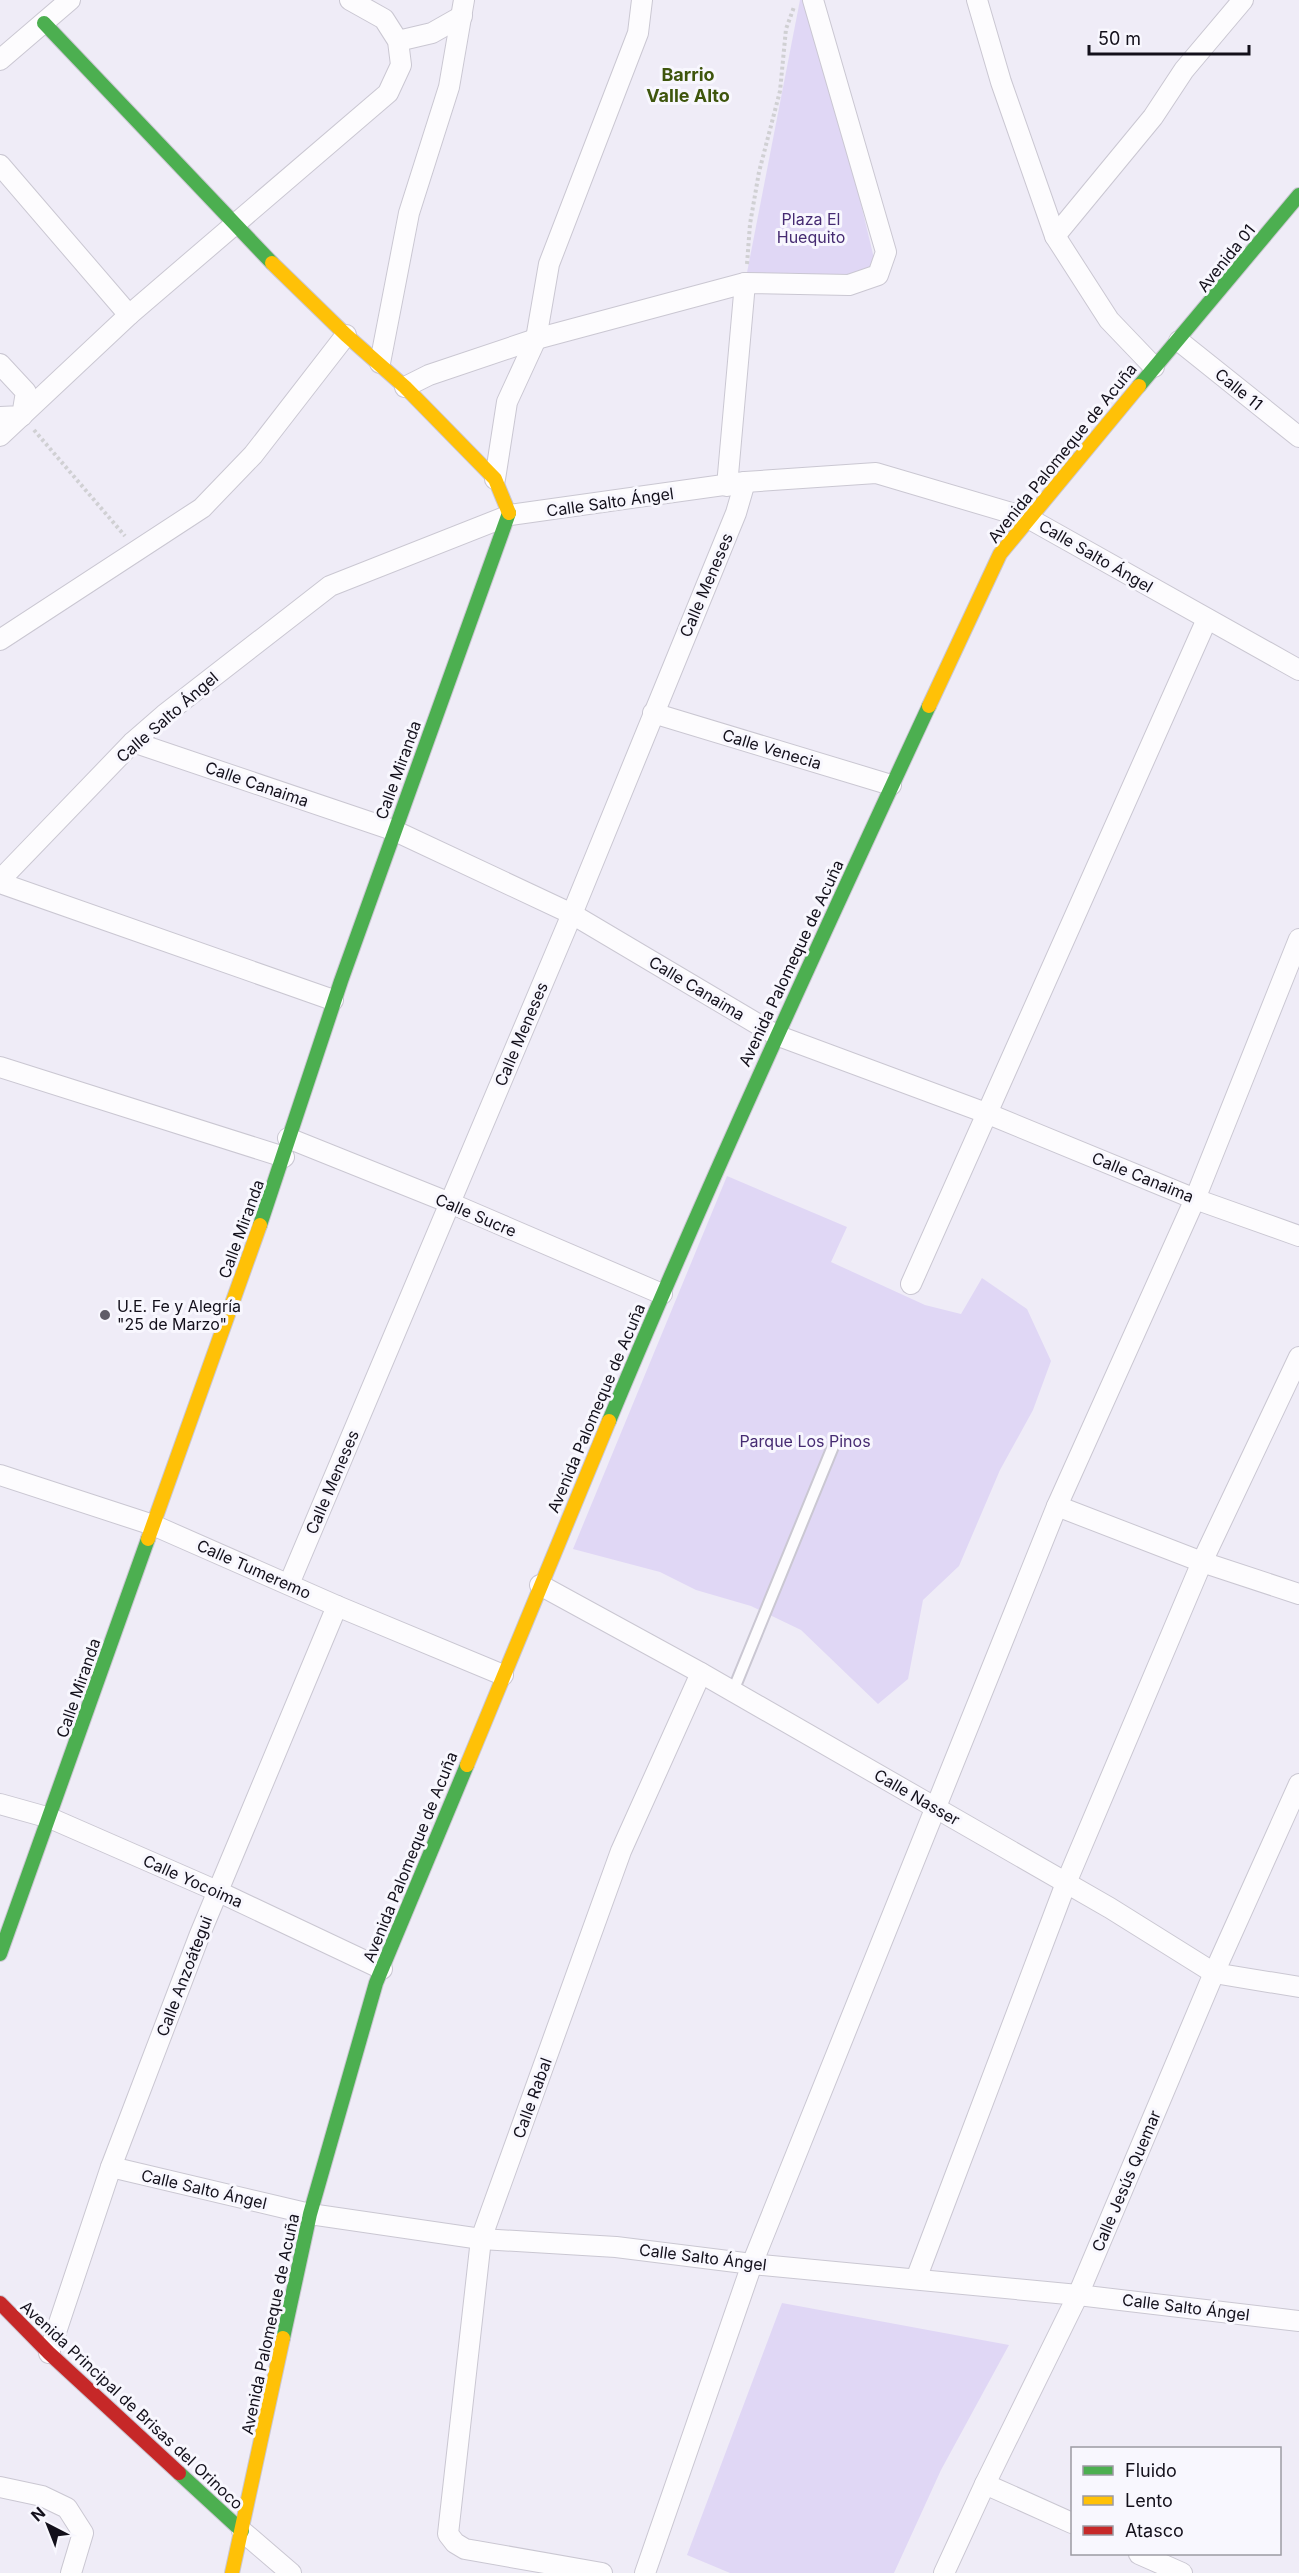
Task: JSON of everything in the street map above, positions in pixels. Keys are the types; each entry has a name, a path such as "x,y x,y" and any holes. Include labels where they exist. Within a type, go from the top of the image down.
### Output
{"street":[{"path":"0,60 70,0"},
{"path":"0,436 129,315 388,93 401,66 398,41 384,19 351,0"},
{"path":"495,479 507,402 536,339 549,264 638,33 642,0"},
{"path":"405,387 429,375 536,339 745,283 849,285 878,274 886,252 813,0"},
{"path":"977,0 1001,82 1055,237 1109,320 1154,367"},
{"path":"1055,237 1153,117 1184,70 1243,0"},
{"path":"398,41 432,33 463,8"},
{"path":"380,363 409,213 449,87 463,8"},
{"path":"44,23 235,225 346,335 405,387 495,479 510,515"},
{"path":"0,165 129,315"},
{"name":"Avenida 01","path":"1179,341 1299,195"},
{"name":"Calle Meneses","path":"289,1584 572,914 736,513 745,283"},
{"path":"0,640 202,508 253,455 346,335"},
{"name":"Avenida Palomeque de Acuña","path":"232,2573 310,2214 382,1969 662,1294 776,1035 1000,554 1154,367 1179,341"},
{"name":"Calle 11","path":"1179,341 1299,437"},
{"path":"0,364 26,392 22,416"},
{"path":"0,417 22,416"},
{"name":"Calle Salto Ángel","path":"0,882 133,742 164,715 330,586 510,515 736,484 876,473 1028,518 1299,670"},
{"name":"Calle Miranda","path":"0,1954 286,1147 333,1000 393,830 510,515"},
{"path":"911,1284 1207,619"},
{"name":"Calle Venecia","path":"653,713 891,785"},
{"name":"Calle Canaima","path":"133,742 393,830 572,914 776,1035 986,1113 1195,1199 1299,1236"},
{"path":"0,882 333,1000"},
{"path":"645,2573 753,2264 1057,1506 1195,1199 1299,939"},
{"name":"Calle Sucre","path":"0,1067 286,1147 450,1203 662,1294"},
{"path":"916,2279 1066,1883 1202,1562 1299,1357"},
{"name":"Calle Tumeremo","path":"0,1475 153,1525 337,1606 503,1675"},
{"path":"1057,1506 1202,1562 1299,1594"},
{"name":"Calle Nasser","path":"540,1585 733,1691 1066,1883 1214,1973 1299,1987"},
{"name":"Calle Anzoátegui","path":"49,2353 111,2167 217,1891 337,1606"},
{"name":"Calle Rabal","path":"602,2573 465,2549 454,2543 448,2534 481,2239 621,1851 701,1673"},
{"name":"Calle Jesús Quemar","path":"944,2573 1078,2295 1214,1973 1299,1784"},
{"name":"Calle Yocoima","path":"0,1804 50,1818 217,1891 382,1969"},
{"name":"Calle Salto Ángel","path":"111,2167 310,2214 481,2239 616,2247 753,2264 1078,2295 1299,2320"},
{"name":"Avenida Principal de Brisas del Orinoco","path":"0,2303 49,2353 242,2531"},
{"path":"985,2484 1071,2523"},
{"path":"0,2487 42,2496 67,2508 82,2533 71,2573"},
{"path":"242,2531 291,2573"},
{"path":"1143,2555 1182,2573"}],"lane":[{"path":"733,1691 834,1444"}],"path":[{"path":"745,283 751,214 759,172 780,91 786,29 796,0"},
{"path":"22,416 138,551"}],"green space":[{"name":"Plaza El Huequito","path":"800,0 812,0 878,275 745,283"},
{"name":"Parque Los Pinos","path":"727,1176 847,1227 831,1262 925,1305 961,1314 982,1278 1027,1309 1051,1361 1033,1410 1000,1470 959,1566 923,1600 908,1679 878,1704 801,1630 751,1606 696,1590 660,1572 573,1549"},
{"path":"782,2303 1009,2345 941,2470 894,2573 730,2573 687,2555"}],"traffic: fast":[{"path":"44,23 272,263"},
{"path":"1139,386 1299,195"},
{"path":"260,1225 341,981 509,513"},
{"path":"609,1421 726,1151 929,706"},
{"path":"0,1954 148,1539"},
{"path":"283,2338 310,2214 376,1983 467,1765"},
{"path":"179,2473 242,2531"}],"traffic: slow":[{"path":"272,263 346,335 405,387 495,479 509,513"},
{"path":"929,706 1000,554 1139,386"},
{"path":"148,1539 260,1225"},
{"path":"467,1765 609,1421"},
{"path":"232,2573 283,2338"}],"traffic: jam":[{"path":"0,2303 49,2353 179,2473"}],"place":[{"name":"U.E. Fe y Alegría \"25 de Marzo\"","path":"105,1315"}],"district":[{"name":"Barrio Valle Alto","path":"688,84"}]}
